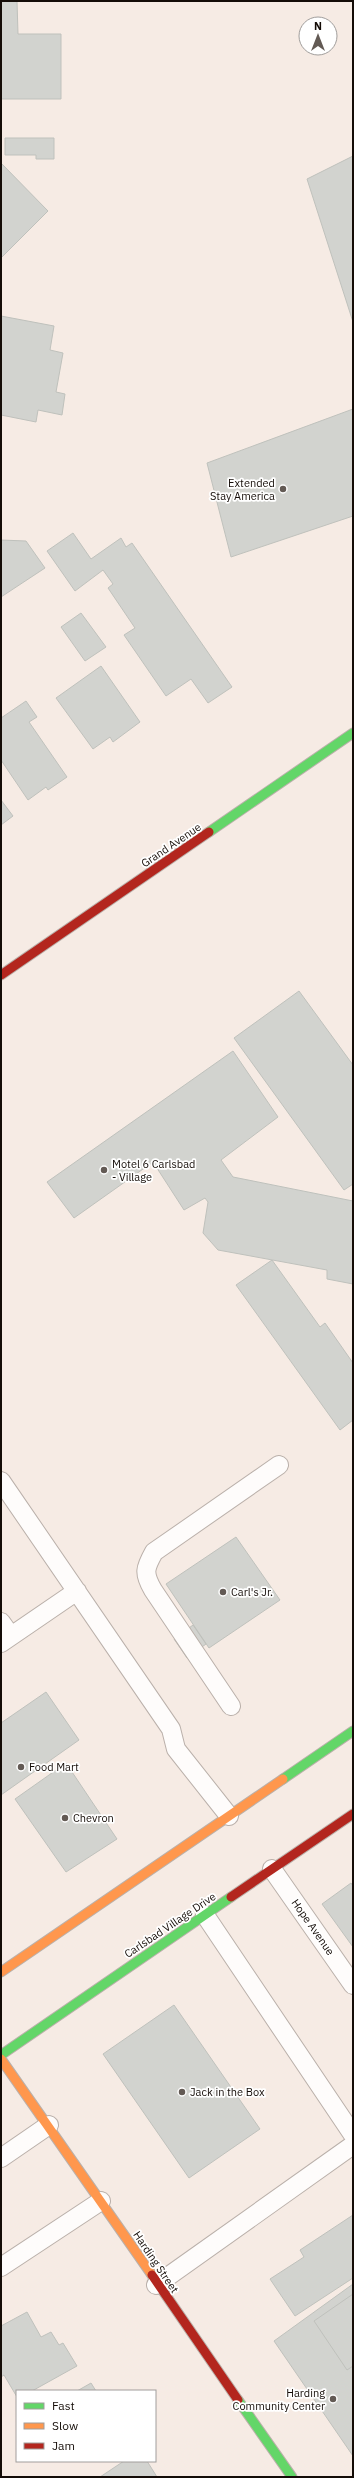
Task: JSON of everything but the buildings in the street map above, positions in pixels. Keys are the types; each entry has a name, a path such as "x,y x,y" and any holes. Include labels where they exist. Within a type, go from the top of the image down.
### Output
{"main road":[{"name":"Grand Avenue","path":"1,975 353,733"},
{"path":"1,1972 353,1731"},
{"name":"Carlsbad Village Drive","path":"1,2055 353,1814"},
{"name":"Harding Street","path":"1,2059 101,2200 156,2285 292,2477"}],"lane":[{"path":"231,1706 153,1590 147,1579 146,1567 154,1552 279,1465"},
{"path":"1,1481 172,1729 176,1750 229,1816"},
{"path":"4,1634 77,1591"},
{"name":"Hope Avenue","path":"272,1869 353,1985"},
{"path":"205,1915 353,2135"},
{"path":"1,2158 49,2125"},
{"path":"156,2285 353,2145"},
{"path":"1,2267 101,2200"}],"traffic: fast":[{"path":"209,832 353,733"},
{"path":"283,1779 353,1731"},
{"path":"1,2055 231,1897"},
{"path":"238,2400 292,2477"}],"traffic: slow":[{"path":"1,1972 283,1779"},
{"path":"1,2059 152,2275"}],"traffic: jam":[{"path":"1,975 209,832"},
{"path":"231,1897 353,1814"},
{"path":"152,2275 238,2400"}],"place":[{"name":"Extended Stay America","path":"283,489"},
{"name":"Motel 6 Carlsbad - Village","path":"104,1170"},
{"name":"Carl's Jr.","path":"223,1592"},
{"name":"Food Mart","path":"21,1767"},
{"name":"Chevron","path":"65,1818"},
{"name":"Jack in the Box","path":"182,2092"},
{"name":"Harding Community Center","path":"333,2399"}]}
